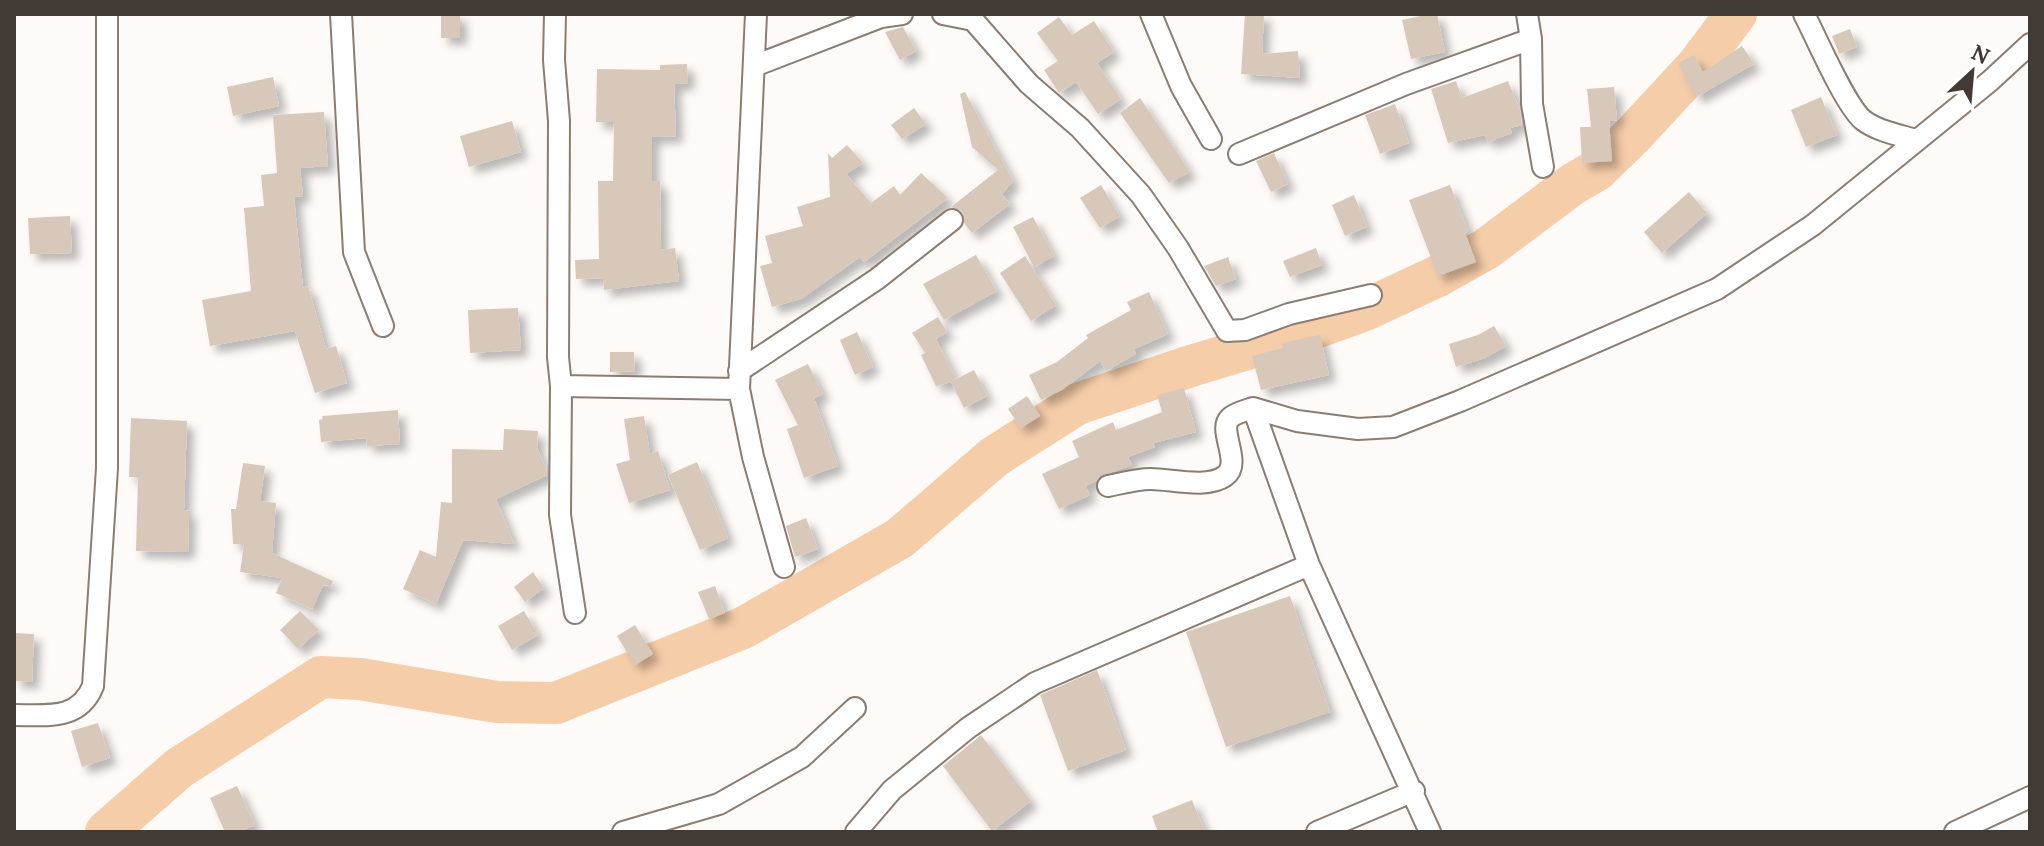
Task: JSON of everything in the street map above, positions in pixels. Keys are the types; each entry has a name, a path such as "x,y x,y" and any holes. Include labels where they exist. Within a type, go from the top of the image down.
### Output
{"street":[{"path":"14,715 54,714 72,710 87,701 93,686 107,468 107,14"},
{"path":"341,14 354,252 383,326"},
{"path":"555,14 554,60 559,121 560,515 575,613"},
{"path":"756,14 739,380 753,457 784,567"},
{"path":"754,66 881,17 902,14"},
{"path":"943,14 978,17 1029,84 1080,128 1141,195 1178,248 1227,331 1245,330 1289,314 1371,295"},
{"path":"1151,14 1181,86 1211,139"},
{"path":"1527,14 1531,39 1532,104 1543,167"},
{"path":"1804,14 1848,100 1862,119 1881,129 1916,140"},
{"path":"1239,154 1406,84 1531,39"},
{"path":"1108,486 1150,479 1185,483 1221,479 1232,464 1226,425 1230,418 1253,408 1297,421 1358,429 1393,427 1717,289 1813,225 1990,81 2030,44"},
{"path":"561,386 739,380 952,220"},
{"path":"1253,408 1309,565 1430,832"},
{"path":"856,832 892,790 968,728 1035,683 1309,565"},
{"path":"623,832 719,804 802,757 855,708"},
{"path":"1317,832 1414,791"},
{"path":"1955,832 2030,797"}],"building":[{"path":"441,14 460,14 460,38 441,38"},
{"path":"1245,14 1264,14 1262,54 1298,51 1300,78 1241,74"},
{"path":"1437,14 1445,52 1411,59 1402,20"},
{"path":"1059,17 1072,35 1094,21 1114,52 1097,63 1121,99 1098,114 1076,82 1059,93 1044,70 1058,61 1037,33"},
{"path":"903,27 916,51 900,60 885,32"},
{"path":"1850,29 1857,47 1839,54 1832,36"},
{"path":"1742,46 1754,64 1696,97 1678,63 1694,55 1703,72"},
{"path":"687,64 688,83 674,84 676,136 652,137 652,181 660,181 661,250 675,248 679,281 604,290 603,278 576,279 575,260 599,259 598,181 613,181 614,122 596,122 597,69 660,70 660,65"},
{"path":"273,77 279,106 233,116 227,87"},
{"path":"1456,81 1462,98 1508,81 1520,110 1522,125 1510,128 1512,133 1488,142 1485,135 1448,143 1431,89"},
{"path":"1614,87 1617,120 1609,121 1612,161 1582,163 1580,127 1591,127 1587,89"},
{"path":"965,92 1013,181 1002,194 1010,204 972,233 964,223 962,211 951,207 998,170 972,147 960,94"},
{"path":"1821,97 1837,135 1806,147 1791,110"},
{"path":"1140,98 1190,172 1169,183 1120,113"},
{"path":"1395,104 1409,143 1380,154 1365,115"},
{"path":"914,108 926,124 902,139 891,125"},
{"path":"324,112 328,166 300,168 303,196 294,197 303,288 308,286 326,349 336,346 347,383 315,393 295,331 210,346 202,300 251,291 244,208 264,206 261,175 277,173 273,115"},
{"path":"512,121 521,152 469,167 460,136"},
{"path":"847,145 863,163 846,174 871,203 894,186 900,195 921,173 948,198 864,262 860,257 801,299 772,307 760,266 772,263 765,236 803,226 797,207 830,197 828,153 832,158"},
{"path":"1274,153 1288,184 1271,192 1256,161"},
{"path":"1101,185 1120,216 1100,228 1080,198"},
{"path":"1450,185 1476,262 1438,276 1409,200"},
{"path":"1689,192 1707,213 1662,253 1644,232"},
{"path":"1354,195 1367,227 1345,236 1332,205"},
{"path":"70,216 72,253 30,254 28,218"},
{"path":"1033,217 1054,256 1034,267 1013,227"},
{"path":"1316,248 1322,265 1290,277 1283,261"},
{"path":"976,255 997,291 944,320 923,284"},
{"path":"1025,256 1056,305 1031,321 1000,273"},
{"path":"1228,257 1236,279 1216,286 1204,266"},
{"path":"1149,292 1168,334 1134,349 1136,354 1106,371 1100,361 1062,390 1041,400 1029,375 1057,362 1088,338 1086,335 1131,310 1127,302"},
{"path":"518,308 521,350 470,353 468,310"},
{"path":"938,317 947,332 936,339 956,379 974,370 987,396 964,408 951,382 936,386 921,355 925,353 912,333"},
{"path":"1494,326 1506,346 1485,358 1456,367 1449,344 1478,335"},
{"path":"857,332 873,367 855,375 840,340"},
{"path":"1320,335 1329,375 1261,390 1252,356 1283,348 1282,343"},
{"path":"610,352 634,352 635,371 610,372"},
{"path":"808,364 823,394 814,398 838,466 804,478 787,429 798,425 775,380"},
{"path":"1184,388 1196,432 1153,443 1155,447 1128,457 1132,465 1100,476 1085,486 1090,495 1059,509 1042,474 1079,457 1072,441 1113,422 1116,430 1162,412 1157,395"},
{"path":"1027,396 1040,416 1021,428 1008,409"},
{"path":"398,410 400,444 367,446 366,438 321,442 319,420 323,419 322,416"},
{"path":"644,416 650,454 658,451 670,490 629,503 616,464 630,460 624,419"},
{"path":"131,418 187,421 184,510 189,511 188,552 136,551 138,477 129,477"},
{"path":"504,429 538,431 537,448 547,471 547,475 496,499 514,544 463,540 436,604 403,589 420,550 436,557 441,502 452,503 452,449 503,450"},
{"path":"697,462 728,538 700,550 668,475"},
{"path":"243,463 265,466 260,501 276,503 272,553 333,581 331,586 323,585 312,609 276,593 282,578 240,572 244,544 233,544 231,509 236,509"},
{"path":"806,518 818,549 795,557 786,526"},
{"path":"533,572 544,588 525,602 514,587"},
{"path":"715,586 725,613 709,619 698,592"},
{"path":"1290,596 1330,712 1226,747 1186,632"},
{"path":"300,611 319,630 298,649 280,630"},
{"path":"524,611 538,635 512,650 498,626"},
{"path":"635,625 653,654 635,665 617,636"},
{"path":"14,633 34,634 32,682 14,681"},
{"path":"1097,670 1126,750 1068,771 1040,695"},
{"path":"98,723 110,758 82,767 71,731"},
{"path":"981,735 1031,801 992,831 943,766"},
{"path":"237,786 255,825 239,832 225,832 210,798"},
{"path":"1192,800 1205,832 1158,832 1152,816"}],"waterway":[{"path":"106,832 179,768 321,677 360,679 497,702 556,703 743,628 900,538 994,457 1077,404 1365,310 1438,276 1486,249 1573,184 1597,170 1697,66 1736,14"}]}
